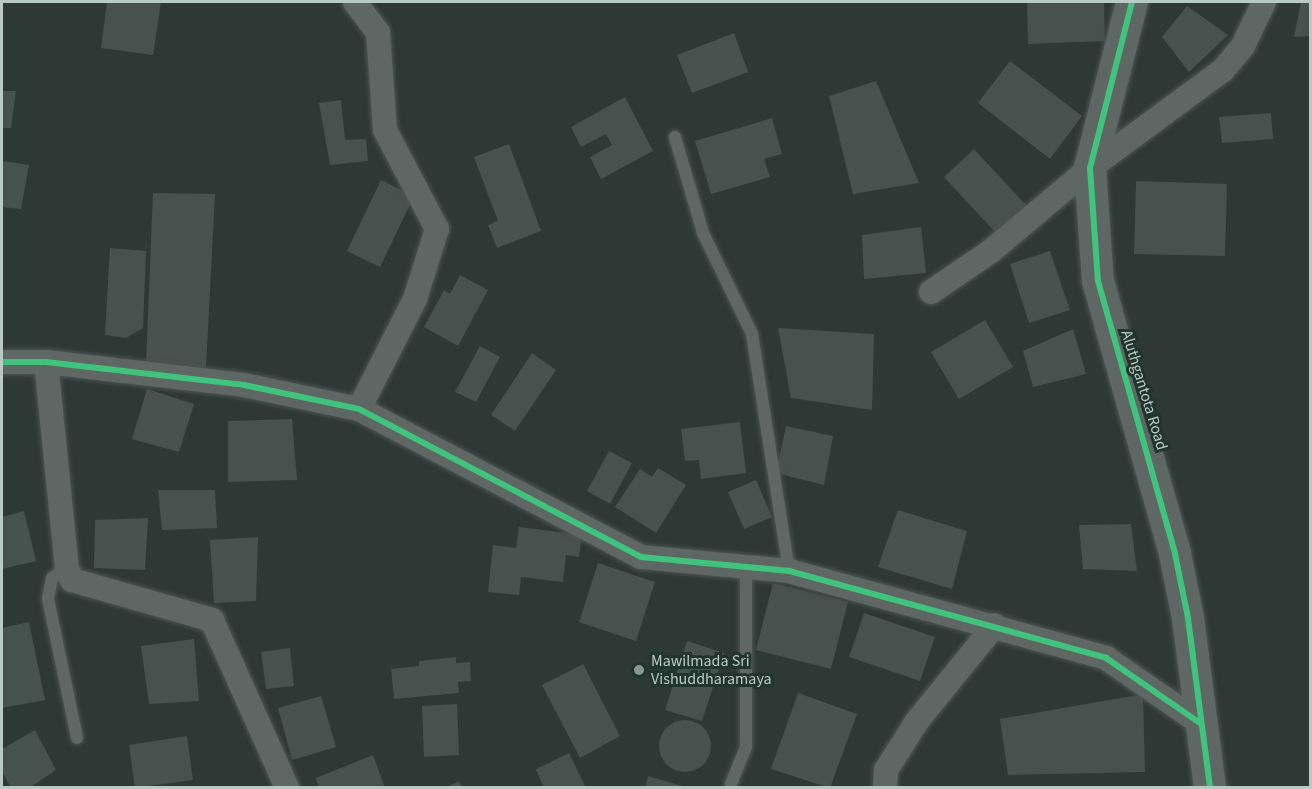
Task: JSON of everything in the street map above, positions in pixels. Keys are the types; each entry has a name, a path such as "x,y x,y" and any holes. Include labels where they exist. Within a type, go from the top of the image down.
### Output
{"street":[{"path":"355,2 378,32 385,130 437,229 415,299 359,410"},
{"name":"Aluthgantota Road","path":"1132,2 1090,168 1098,281 1175,554 1188,618 1210,788"},
{"path":"932,292 991,251 1090,168 1223,70 1243,46 1264,2"},
{"path":"2,362 46,362 244,385 359,410 641,557 789,571 1106,658 1200,723"},
{"path":"46,362 67,569 72,580 212,620 287,788"},
{"path":"885,788 886,770 918,720 995,626"}],"lane":[{"path":"675,137 704,233 752,334 789,571"},
{"path":"731,784 746,747 746,567"},
{"path":"67,569 52,578 48,599 77,738"}],"building":[{"path":"107,2 161,2 153,55 101,48"},
{"path":"1027,2 1104,2 1105,41 1028,44"},
{"path":"1301,2 1310,2 1310,36 1294,37"},
{"path":"1187,6 1228,35 1189,72 1162,37"},
{"path":"734,33 748,72 692,93 677,55"},
{"path":"1010,61 1082,116 1050,159 978,103"},
{"path":"876,81 919,183 853,194 829,96"},
{"path":"2,91 16,91 11,128 2,128"},
{"path":"625,97 653,151 601,179 590,157 612,145 606,134 581,147 571,127"},
{"path":"341,100 345,140 366,139 368,161 330,165 319,103"},
{"path":"1271,113 1273,139 1222,143 1219,117"},
{"path":"772,118 782,154 764,159 770,177 711,194 695,141"},
{"path":"509,144 541,231 497,248 488,225 498,221 474,157"},
{"path":"974,149 1026,205 996,233 944,177"},
{"path":"2,161 29,165 21,209 2,207"},
{"path":"381,180 414,196 380,267 347,251"},
{"path":"1136,181 1227,184 1225,256 1134,254"},
{"path":"153,193 215,194 206,368 146,362"},
{"path":"921,227 926,273 864,279 862,235"},
{"path":"110,248 146,251 143,328 126,338 105,335"},
{"path":"1050,251 1070,310 1029,323 1010,264"},
{"path":"460,275 488,290 458,346 424,327 444,290 450,294"},
{"path":"985,320 1013,367 959,399 931,352"},
{"path":"778,328 874,334 872,410 791,398"},
{"path":"1073,329 1086,374 1033,387 1023,351"},
{"path":"480,346 500,357 476,402 455,392"},
{"path":"532,353 556,370 515,431 491,415"},
{"path":"147,389 194,404 179,452 132,439"},
{"path":"292,419 297,480 228,482 228,421"},
{"path":"740,422 746,473 701,479 699,460 685,461 681,429"},
{"path":"786,426 833,436 824,485 776,473"},
{"path":"609,451 632,463 610,504 587,491"},
{"path":"658,468 686,485 656,533 615,507 640,469 652,477"},
{"path":"756,480 772,517 744,529 728,492"},
{"path":"158,490 215,490 217,528 162,530"},
{"path":"898,510 967,531 952,589 878,567"},
{"path":"24,511 36,561 2,569 2,517"},
{"path":"148,518 145,570 94,568 95,520"},
{"path":"1131,524 1137,571 1083,569 1079,525"},
{"path":"519,527 582,535 579,557 566,555 563,582 521,577 519,595 488,592 493,545 516,548"},
{"path":"258,537 256,601 214,603 210,540"},
{"path":"598,563 655,582 636,641 579,622"},
{"path":"773,583 848,602 831,669 756,650"},
{"path":"864,613 935,637 920,681 849,657"},
{"path":"29,622 45,700 2,708 2,628"},
{"path":"194,639 199,701 149,704 141,646"},
{"path":"687,641 724,653 702,721 665,710"},
{"path":"290,648 294,686 266,689 261,652"},
{"path":"456,657 456,663 470,662 471,681 458,682 459,693 394,699 391,669 419,666 419,661"},
{"path":"583,664 620,736 580,758 542,685"},
{"path":"798,693 857,714 830,788 771,769"},
{"path":"1143,694 1145,772 1008,775 1000,719"},
{"path":"321,696 336,747 292,760 278,708"},
{"path":"457,704 459,755 424,757 422,706"},
{"path":"685,720 695,722 703,728 709,736 711,746 709,756 703,764 695,770 685,772 675,770 667,764 661,756 659,746 661,736 667,728 675,722"},
{"path":"35,730 56,770 29,788 11,788 2,772 2,749"},
{"path":"187,736 193,780 135,788 129,745"},
{"path":"569,753 586,788 544,788 536,769"},
{"path":"373,755 385,788 319,788 316,778"},
{"path":"648,776 686,787 686,788 645,788"},
{"path":"459,781 462,788 445,788"}],"cycle path":[{"path":"1132,2 1090,168 1098,281 1175,554 1188,618 1210,788"},
{"path":"2,362 46,362 244,385 359,409 641,557 789,571 1106,658 1200,723"}],"place":[{"name":"Mawilmada Sri Vishuddharamaya","path":"639,670"}]}
